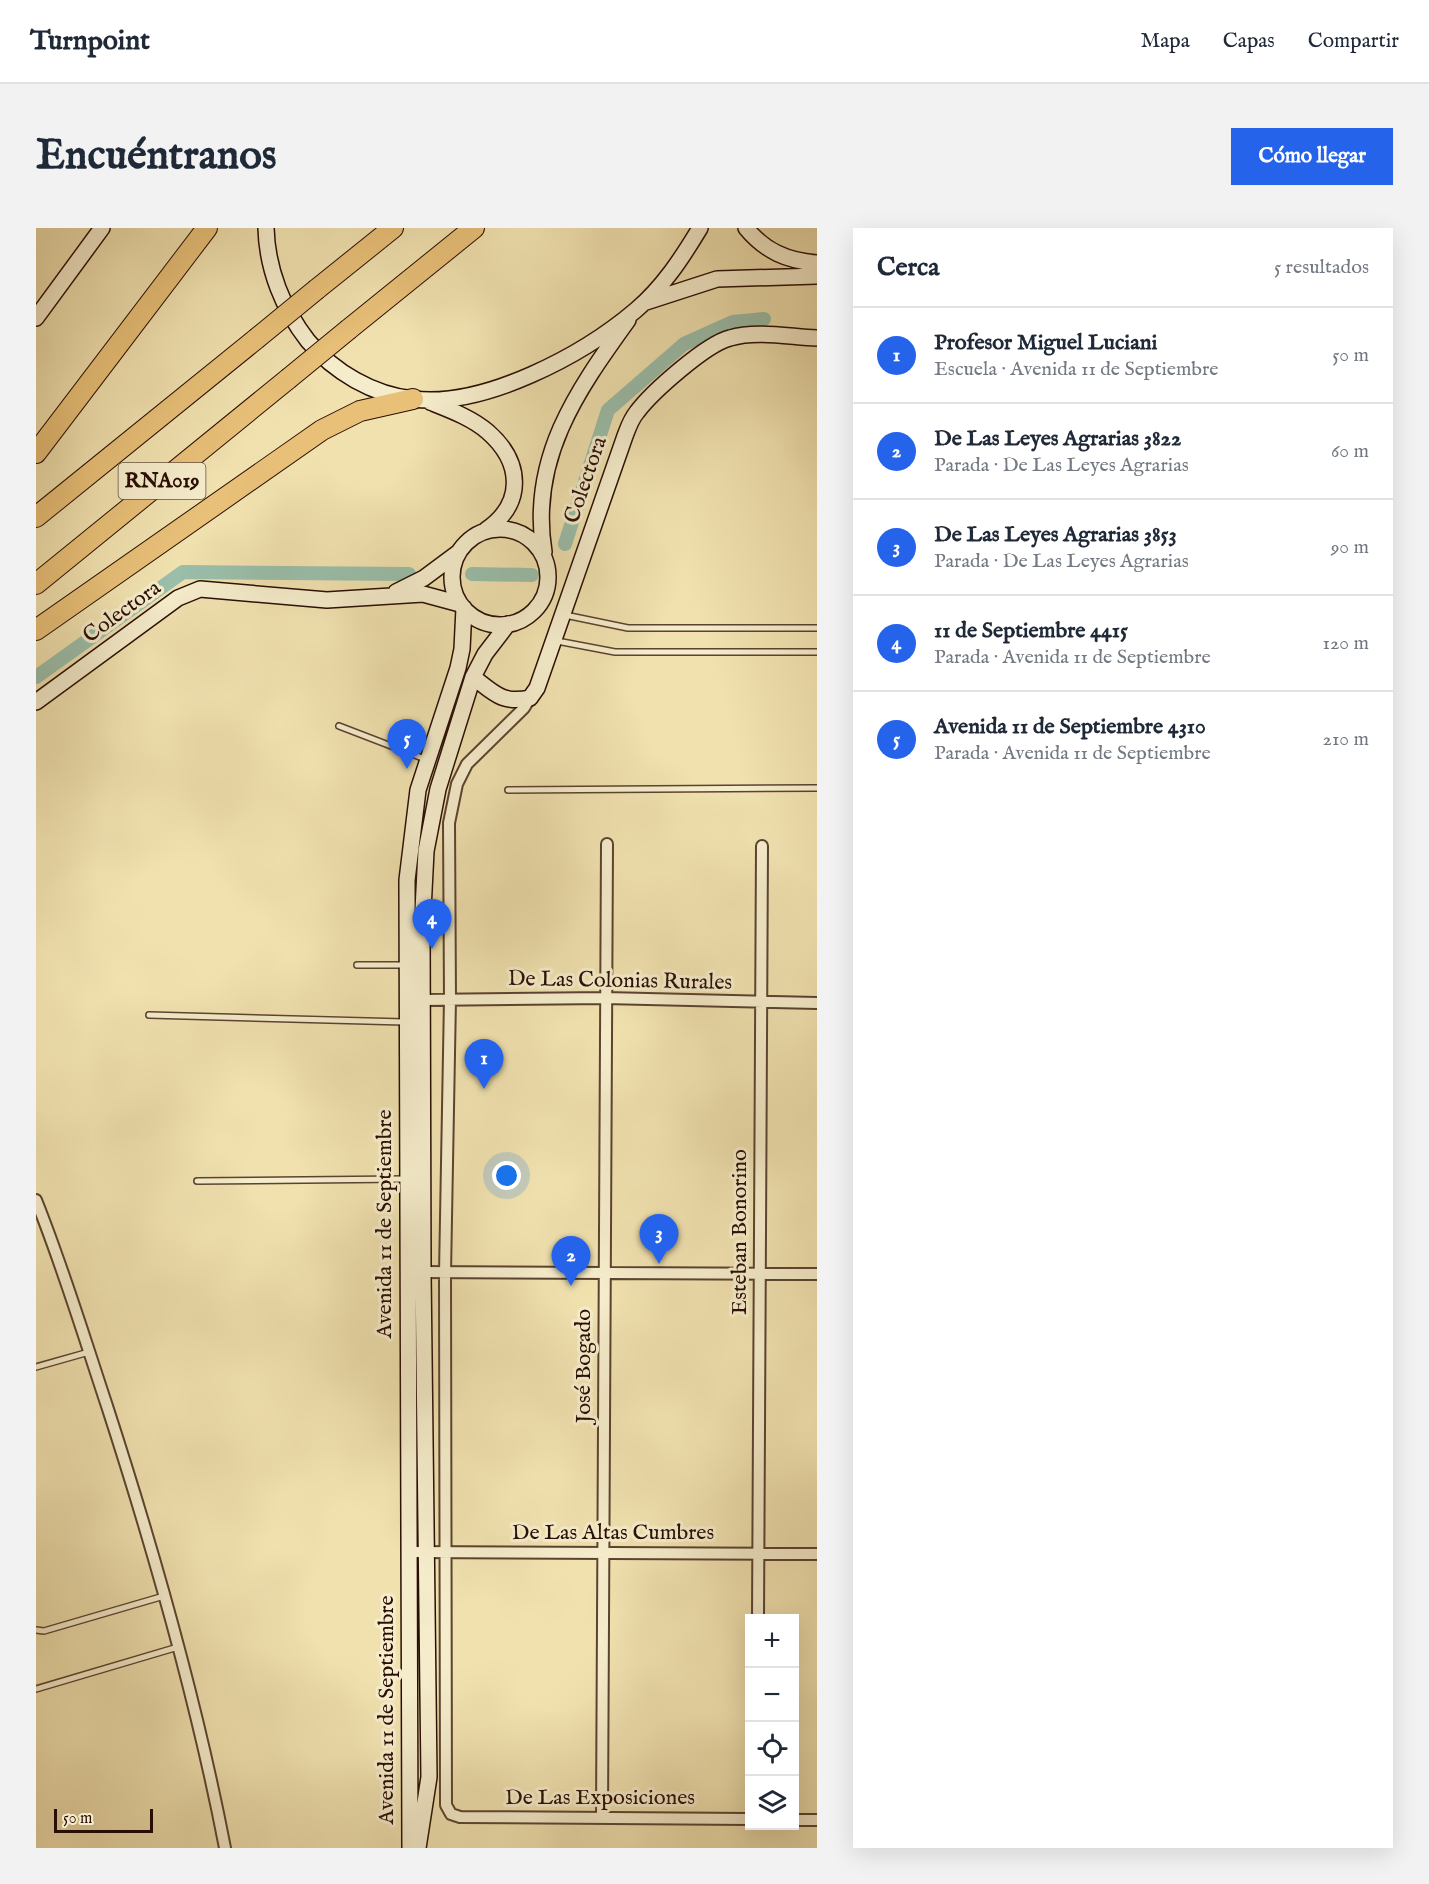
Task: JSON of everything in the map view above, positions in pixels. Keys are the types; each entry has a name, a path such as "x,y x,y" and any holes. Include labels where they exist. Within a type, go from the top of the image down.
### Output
{"highway":[{"path":"36,453 207,228"},
{"name":"RNA019","path":"36,517 393,228"},
{"name":"RNA019","path":"36,584 474,228"},
{"path":"36,630 322,430 360,411 419,400"}],"main road":[{"path":"36,318 102,228"},
{"path":"266,228 269,260 280,293 315,349 329,362 362,383 395,396 419,400 478,424 496,441 508,459 515,488 512,504 503,517 470,539 459,552 453,564 452,579 462,606 484,622 508,624 528,616 543,600 549,579 540,528 543,479 553,448 575,398 639,307 678,264 700,228"},
{"path":"746,228 764,247 784,257 817,263"},
{"path":"419,400 465,395 525,376 577,350 639,307 717,279 817,276"},
{"name":"Colectora","path":"530,698 541,680 625,436 636,412 705,349 717,342 744,336 817,338"},
{"path":"484,531 500,528 524,534 537,544 545,558"},
{"name":"Colectora","path":"388,596 424,578 459,552"},
{"name":"Colectora","path":"36,702 178,598 200,589 327,600 423,594 462,606"},
{"name":"Avenida 11 de Septiembre","path":"418,1848 429,1777 426,1552 415,1272 407,1179 406,965 409,851 418,790 462,649 462,606"},
{"name":"Avenida 11 de Septiembre","path":"410,1848 410,1552 426,851 430,818 473,677 484,654 508,624"},
{"path":"473,677 502,698 511,701 530,698"}],"street":[{"path":"445,1551 445,1273 451,807 467,764 519,713 530,698"},
{"name":"José Bogado","path":"602,1817 607,844"},
{"name":"Esteban Bonorino","path":"758,1614 762,846"},
{"name":"De Las Colonias Rurales","path":"422,1000 605,998 817,1003"},
{"path":"36,1200 89,1352 179,1646 206,1750 225,1848"},
{"path":"415,1272 817,1274"},
{"name":"De Las Exposiciones","path":"445,1551 446,1805 451,1814 460,1817 745,1819"},
{"name":"De Las Altas Cumbres","path":"410,1552 817,1554"},
{"path":"799,1820 817,1820"}],"lane":[{"path":"564,615 628,628 817,628"},
{"path":"555,640 615,652 817,652"},
{"path":"339,726 427,760"},
{"path":"508,790 817,788"},
{"path":"357,965 406,965"},
{"path":"149,1015 406,1022"},
{"path":"197,1181 407,1179"},
{"path":"36,1367 89,1352"},
{"path":"36,1630 44,1631 164,1596"},
{"path":"36,1689 179,1646"}],"waterway":[{"path":"565,544 608,410 684,344 733,322 764,319"},
{"path":"36,677 183,572 409,574"},
{"path":"472,574 532,575"}],"place":[{"name":"Avenida 11 de Septiembre 4310","path":"407,769"},
{"name":"11 de Septiembre 4415","path":"432,949"},
{"name":"Profesor Miguel Luciani","path":"484,1089"},
{"name":"De Las Leyes Agrarias 3853","path":"659,1264"},
{"name":"De Las Leyes Agrarias 3822","path":"571,1286"}]}
